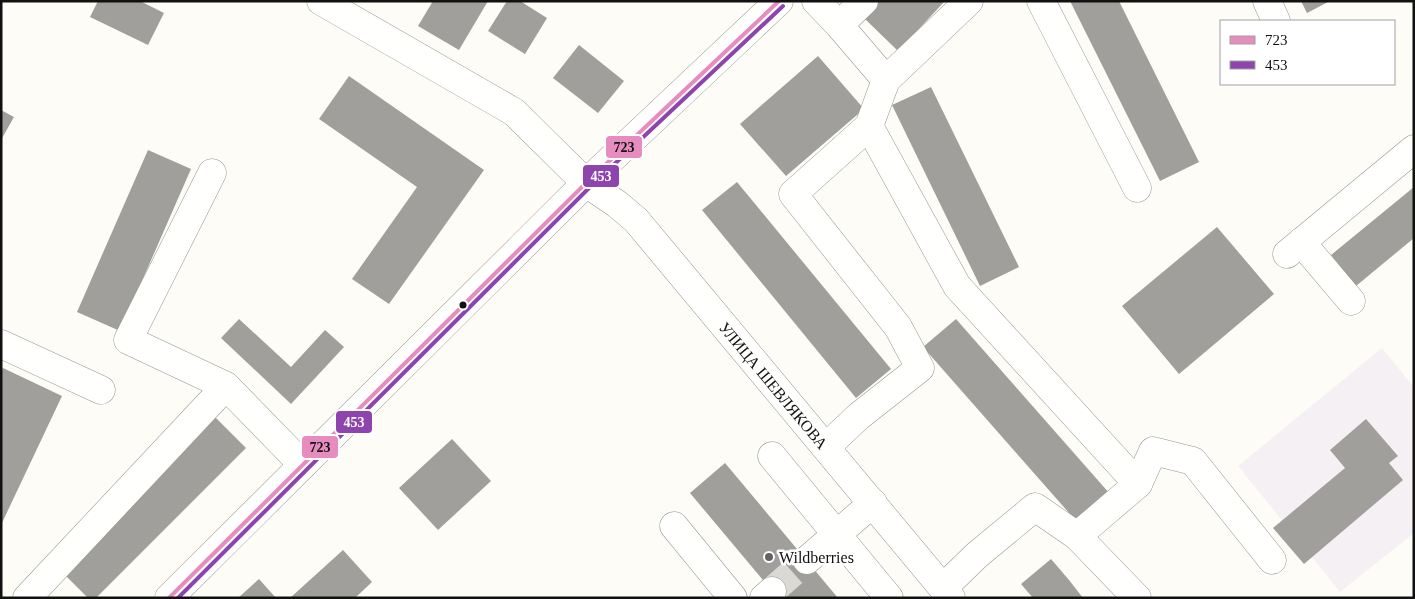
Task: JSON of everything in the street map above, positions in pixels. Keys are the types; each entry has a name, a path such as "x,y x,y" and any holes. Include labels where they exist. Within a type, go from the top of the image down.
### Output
{"street":[{"name":"УЛИЦА ШЕВЛЯКОВА","path":"321,1 514,112 586,183 617,204 636,220 947,593"},
{"path":"170,598 586,183 779,1"},
{"path":"816,1 886,80"},
{"path":"839,25 864,1"},
{"path":"826,447 859,416 920,368 898,327 793,194 869,126 886,80 970,1"},
{"path":"1041,1 1137,188"},
{"path":"1267,1 1276,20"},
{"path":"869,126 957,286 1138,484"},
{"path":"1351,302 1294,248 1414,148"},
{"path":"212,173 128,340 226,386 303,465"},
{"path":"1,344 101,390"},
{"path":"27,598 226,386"},
{"path":"1077,536 1138,484 1153,451 1193,461 1272,560"},
{"path":"772,456 889,598"},
{"path":"807,560 873,503"},
{"path":"947,593 978,554 1035,507 1077,536 1136,598"},
{"path":"674,526 733,598"}],"shaded area":[{"path":"1382,348 1414,387 1414,533 1340,592 1238,466"}],"building":[{"path":"98,1 140,1 164,13 148,45 90,17"},
{"path":"433,1 488,1 459,50 418,26"},
{"path":"507,1 520,1 547,18 525,54 488,31"},
{"path":"878,1 945,1 898,51 863,17"},
{"path":"1070,1 1119,1 1199,162 1160,181"},
{"path":"1301,1 1330,1 1307,13"},
{"path":"579,45 624,81 598,113 553,78"},
{"path":"818,56 864,109 786,176 740,124"},
{"path":"349,76 484,170 389,304 352,279 417,187 319,119"},
{"path":"931,87 1019,267 980,286 892,105"},
{"path":"1,110 14,117 1,140"},
{"path":"148,150 191,169 120,331 77,312"},
{"path":"737,182 891,369 856,398 702,210"},
{"path":"1414,187 1414,238 1356,286 1331,255"},
{"path":"1217,227 1274,294 1179,374 1122,306"},
{"path":"239,319 291,367 325,330 344,347 291,404 221,338"},
{"path":"956,319 1110,494 1077,522 923,347"},
{"path":"3,368 62,396 1,525 1,371"},
{"path":"215,417 246,448 96,598 88,598 61,571"},
{"path":"1366,419 1398,456 1389,463 1403,480 1304,564 1273,528 1345,468 1330,450"},
{"path":"452,439 491,481 438,530 399,488"},
{"path":"725,463 838,598 778,598 690,493"},
{"path":"343,550 372,582 355,598 290,598"},
{"path":"1051,559 1083,598 1033,598 1021,584"},
{"path":"259,579 276,598 238,598"}],"tunnel":[{"path":"772,591 807,560"}],"transit line":[{"name":"723","path":"169,598 586,183 779,1"},
{"name":"453","path":"178,598 590,187 783,6"}],"place":[{"name":"Wildberries","path":"769,557"}]}
